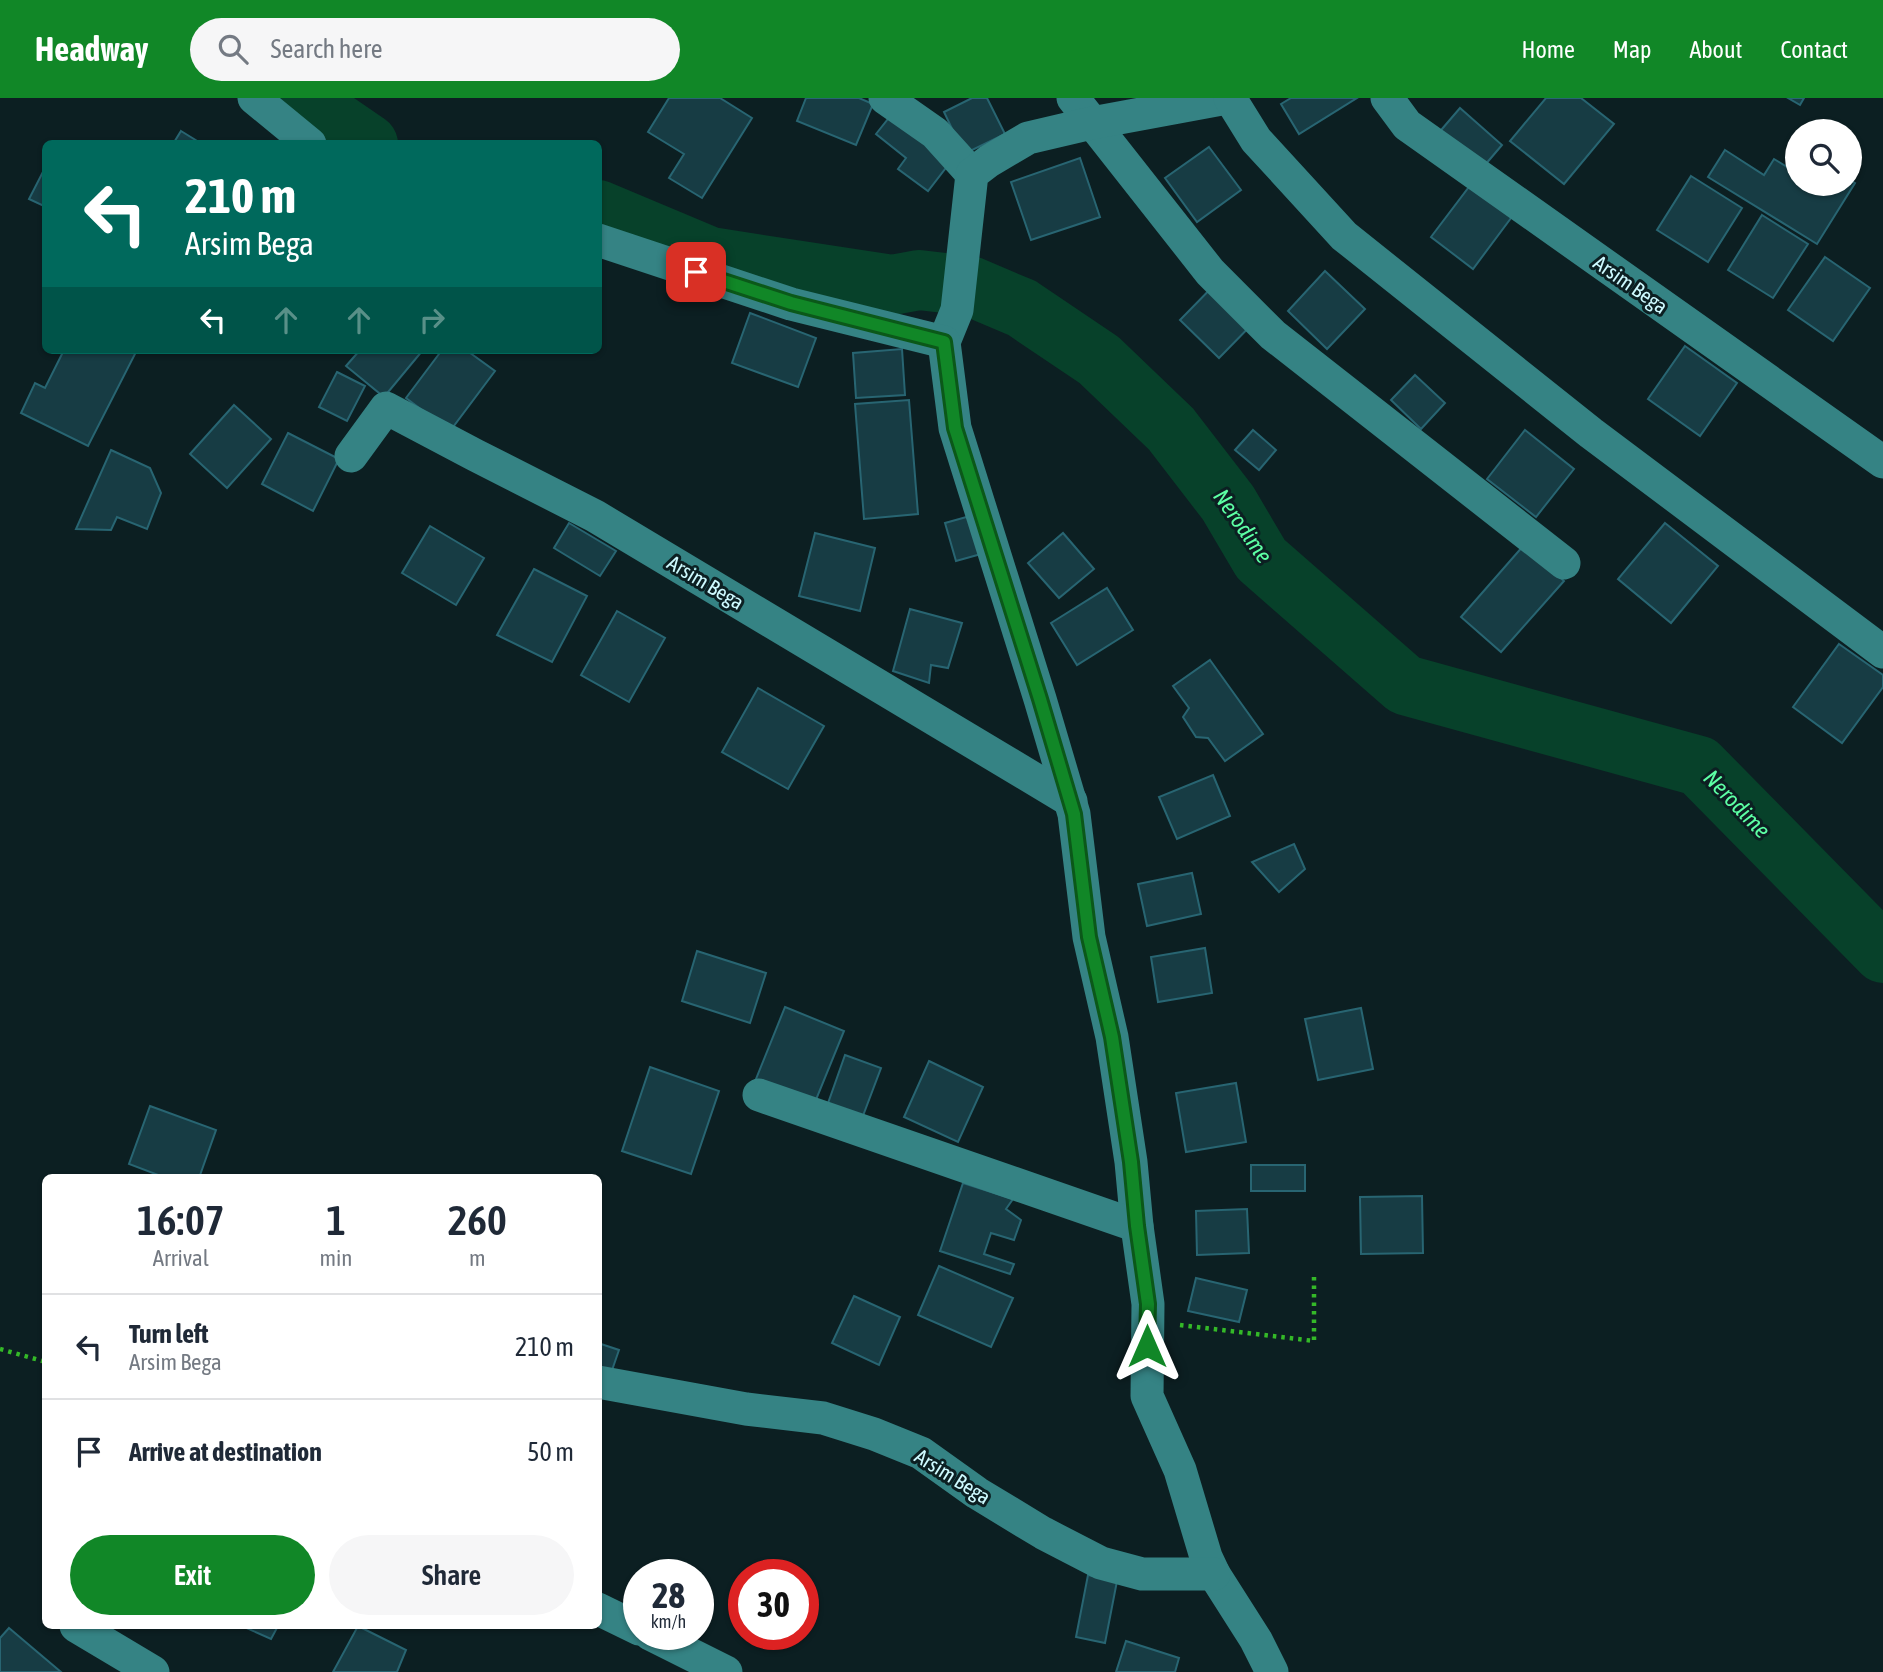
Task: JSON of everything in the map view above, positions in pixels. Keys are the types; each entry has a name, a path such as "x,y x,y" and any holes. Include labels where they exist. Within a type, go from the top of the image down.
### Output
{"street":[{"path":"254,98 305,140"},
{"path":"885,98 935,133 972,174"},
{"path":"1272,1672 1206,1557 1180,1470 1147,1396 1148,1304 1131,1162 1112,1037 1089,937 1074,814 955,428 944,342 957,310 972,174 1028,138 1083,111 1229,98 1256,140 1344,236 1591,433 1883,652"},
{"name":"Arsim Bega","path":"1387,98 1408,125 1883,462"},
{"path":"1083,111 1210,272 1273,335 1564,563"},
{"path":"602,241 791,303 944,342"},
{"name":"Arsim Bega","path":"351,456 386,408 595,516 1070,801"},
{"path":"758,1095 1137,1226"},
{"name":"Arsim Bega","path":"602,1383 746,1409 823,1418 921,1453 977,1493 1101,1563 1142,1574 1214,1574"},
{"path":"602,1611 623,1621"},
{"path":"81,1629 153,1672"},
{"path":"682,1650 726,1672"}],"path":[{"path":"1148,1322 1314,1341 1314,1276"},
{"path":"0,1349 42,1361"}],"building":[{"path":"669,98 720,98 752,118 702,198 669,178 684,154 648,132"},
{"path":"806,98 859,98 873,104 856,145 797,121"},
{"path":"972,98 987,98 1005,134 964,154 944,112"},
{"path":"1291,98 1357,98 1299,134 1281,104"},
{"path":"1546,98 1581,98 1614,124 1564,184 1510,141"},
{"path":"1788,98 1804,98 1800,105"},
{"path":"1460,108 1502,145 1479,172 1436,136"},
{"path":"892,114 952,160 928,191 898,169 906,158 876,134"},
{"path":"181,131 196,140 175,140"},
{"path":"1209,147 1241,190 1197,222 1165,178"},
{"path":"1725,150 1764,175 1774,159 1785,166 1785,196 1847,196 1817,244 1708,177"},
{"path":"1080,158 1100,217 1031,240 1011,182"},
{"path":"42,174 42,205 29,199"},
{"path":"1691,176 1742,208 1708,262 1657,230"},
{"path":"1475,179 1517,210 1473,269 1431,237"},
{"path":"1762,215 1808,244 1773,298 1728,270"},
{"path":"1825,257 1870,288 1833,341 1788,310"},
{"path":"1228,271 1267,309 1219,358 1180,320"},
{"path":"1325,271 1365,309 1327,349 1288,311"},
{"path":"750,313 816,338 798,387 732,363"},
{"path":"1685,346 1737,383 1700,436 1648,399"},
{"path":"902,349 905,395 856,398 853,353"},
{"path":"62,354 135,354 88,446 21,413 35,383 45,388"},
{"path":"356,354 420,354 384,397 346,366"},
{"path":"439,354 472,354 495,371 450,431 406,398"},
{"path":"337,372 365,386 347,421 319,407"},
{"path":"1415,375 1445,403 1421,429 1391,400"},
{"path":"909,400 918,514 864,519 855,404"},
{"path":"234,405 271,439 227,488 190,454"},
{"path":"1253,430 1276,450 1259,470 1235,450"},
{"path":"1525,430 1574,469 1536,517 1487,479"},
{"path":"288,433 339,459 313,511 262,484"},
{"path":"111,450 150,468 161,493 147,529 117,517 111,530 76,529"},
{"path":"970,516 981,554 956,561 945,523"},
{"path":"569,523 616,551 600,576 554,548"},
{"path":"1665,523 1718,566 1671,623 1618,579"},
{"path":"430,526 484,558 456,605 402,573"},
{"path":"815,533 875,548 860,611 799,596"},
{"path":"1063,533 1094,569 1059,598 1028,563"},
{"path":"1524,545 1564,581 1501,652 1461,617"},
{"path":"534,569 587,596 552,662 497,635"},
{"path":"1107,588 1133,630 1077,665 1051,623"},
{"path":"910,609 962,623 948,668 931,665 929,683 893,671"},
{"path":"617,611 665,638 629,702 581,675"},
{"path":"1839,644 1883,675 1883,687 1842,743 1793,707"},
{"path":"1210,660 1263,734 1225,761 1208,738 1196,737 1183,717 1189,708 1173,686"},
{"path":"758,688 824,726 788,789 722,752"},
{"path":"1213,775 1230,816 1177,839 1159,797"},
{"path":"1294,844 1305,869 1279,892 1252,862"},
{"path":"1192,873 1201,914 1147,926 1138,884"},
{"path":"1205,948 1212,993 1158,1002 1151,957"},
{"path":"697,951 766,973 750,1023 682,1001"},
{"path":"785,1007 844,1031 811,1112 752,1089"},
{"path":"1361,1008 1373,1069 1318,1080 1305,1019"},
{"path":"845,1055 881,1068 861,1121 826,1109"},
{"path":"929,1061 983,1087 958,1142 904,1117"},
{"path":"650,1067 719,1091 691,1174 622,1151"},
{"path":"1236,1083 1246,1142 1186,1152 1176,1093"},
{"path":"150,1106 216,1130 200,1174 155,1174 129,1164"},
{"path":"1251,1165 1305,1165 1305,1191 1251,1191"},
{"path":"963,1183 1013,1199 1006,1209 1021,1220 1014,1240 991,1233 984,1254 1014,1264 1010,1274 940,1251"},
{"path":"1422,1196 1423,1253 1361,1254 1360,1197"},
{"path":"1247,1209 1249,1253 1197,1255 1196,1211"},
{"path":"939,1266 1013,1298 991,1347 918,1315"},
{"path":"1196,1278 1247,1290 1239,1322 1188,1311"},
{"path":"854,1296 900,1317 879,1365 832,1343"},
{"path":"602,1344 619,1350 610,1376 602,1374"},
{"path":"1088,1575 1117,1581 1105,1643 1076,1637"},
{"path":"9,1628 61,1672 0,1672 0,1638"},
{"path":"249,1629 276,1629 271,1639"},
{"path":"356,1629 364,1629 406,1650 397,1672 333,1672"},
{"path":"1126,1641 1179,1658 1175,1672 1116,1672"}],"waterway":[{"name":"Nerodime","path":"301,98 362,140"},
{"name":"Nerodime","path":"602,212 710,257 892,285 919,280 970,286 1022,308 1099,360 1171,429 1228,503 1261,559 1405,685 1699,766 1883,953"}],"route":[{"path":"696,272 791,303 944,342 955,428 1074,814 1089,937 1112,1037 1131,1162 1148,1304 1147,1346"}]}
